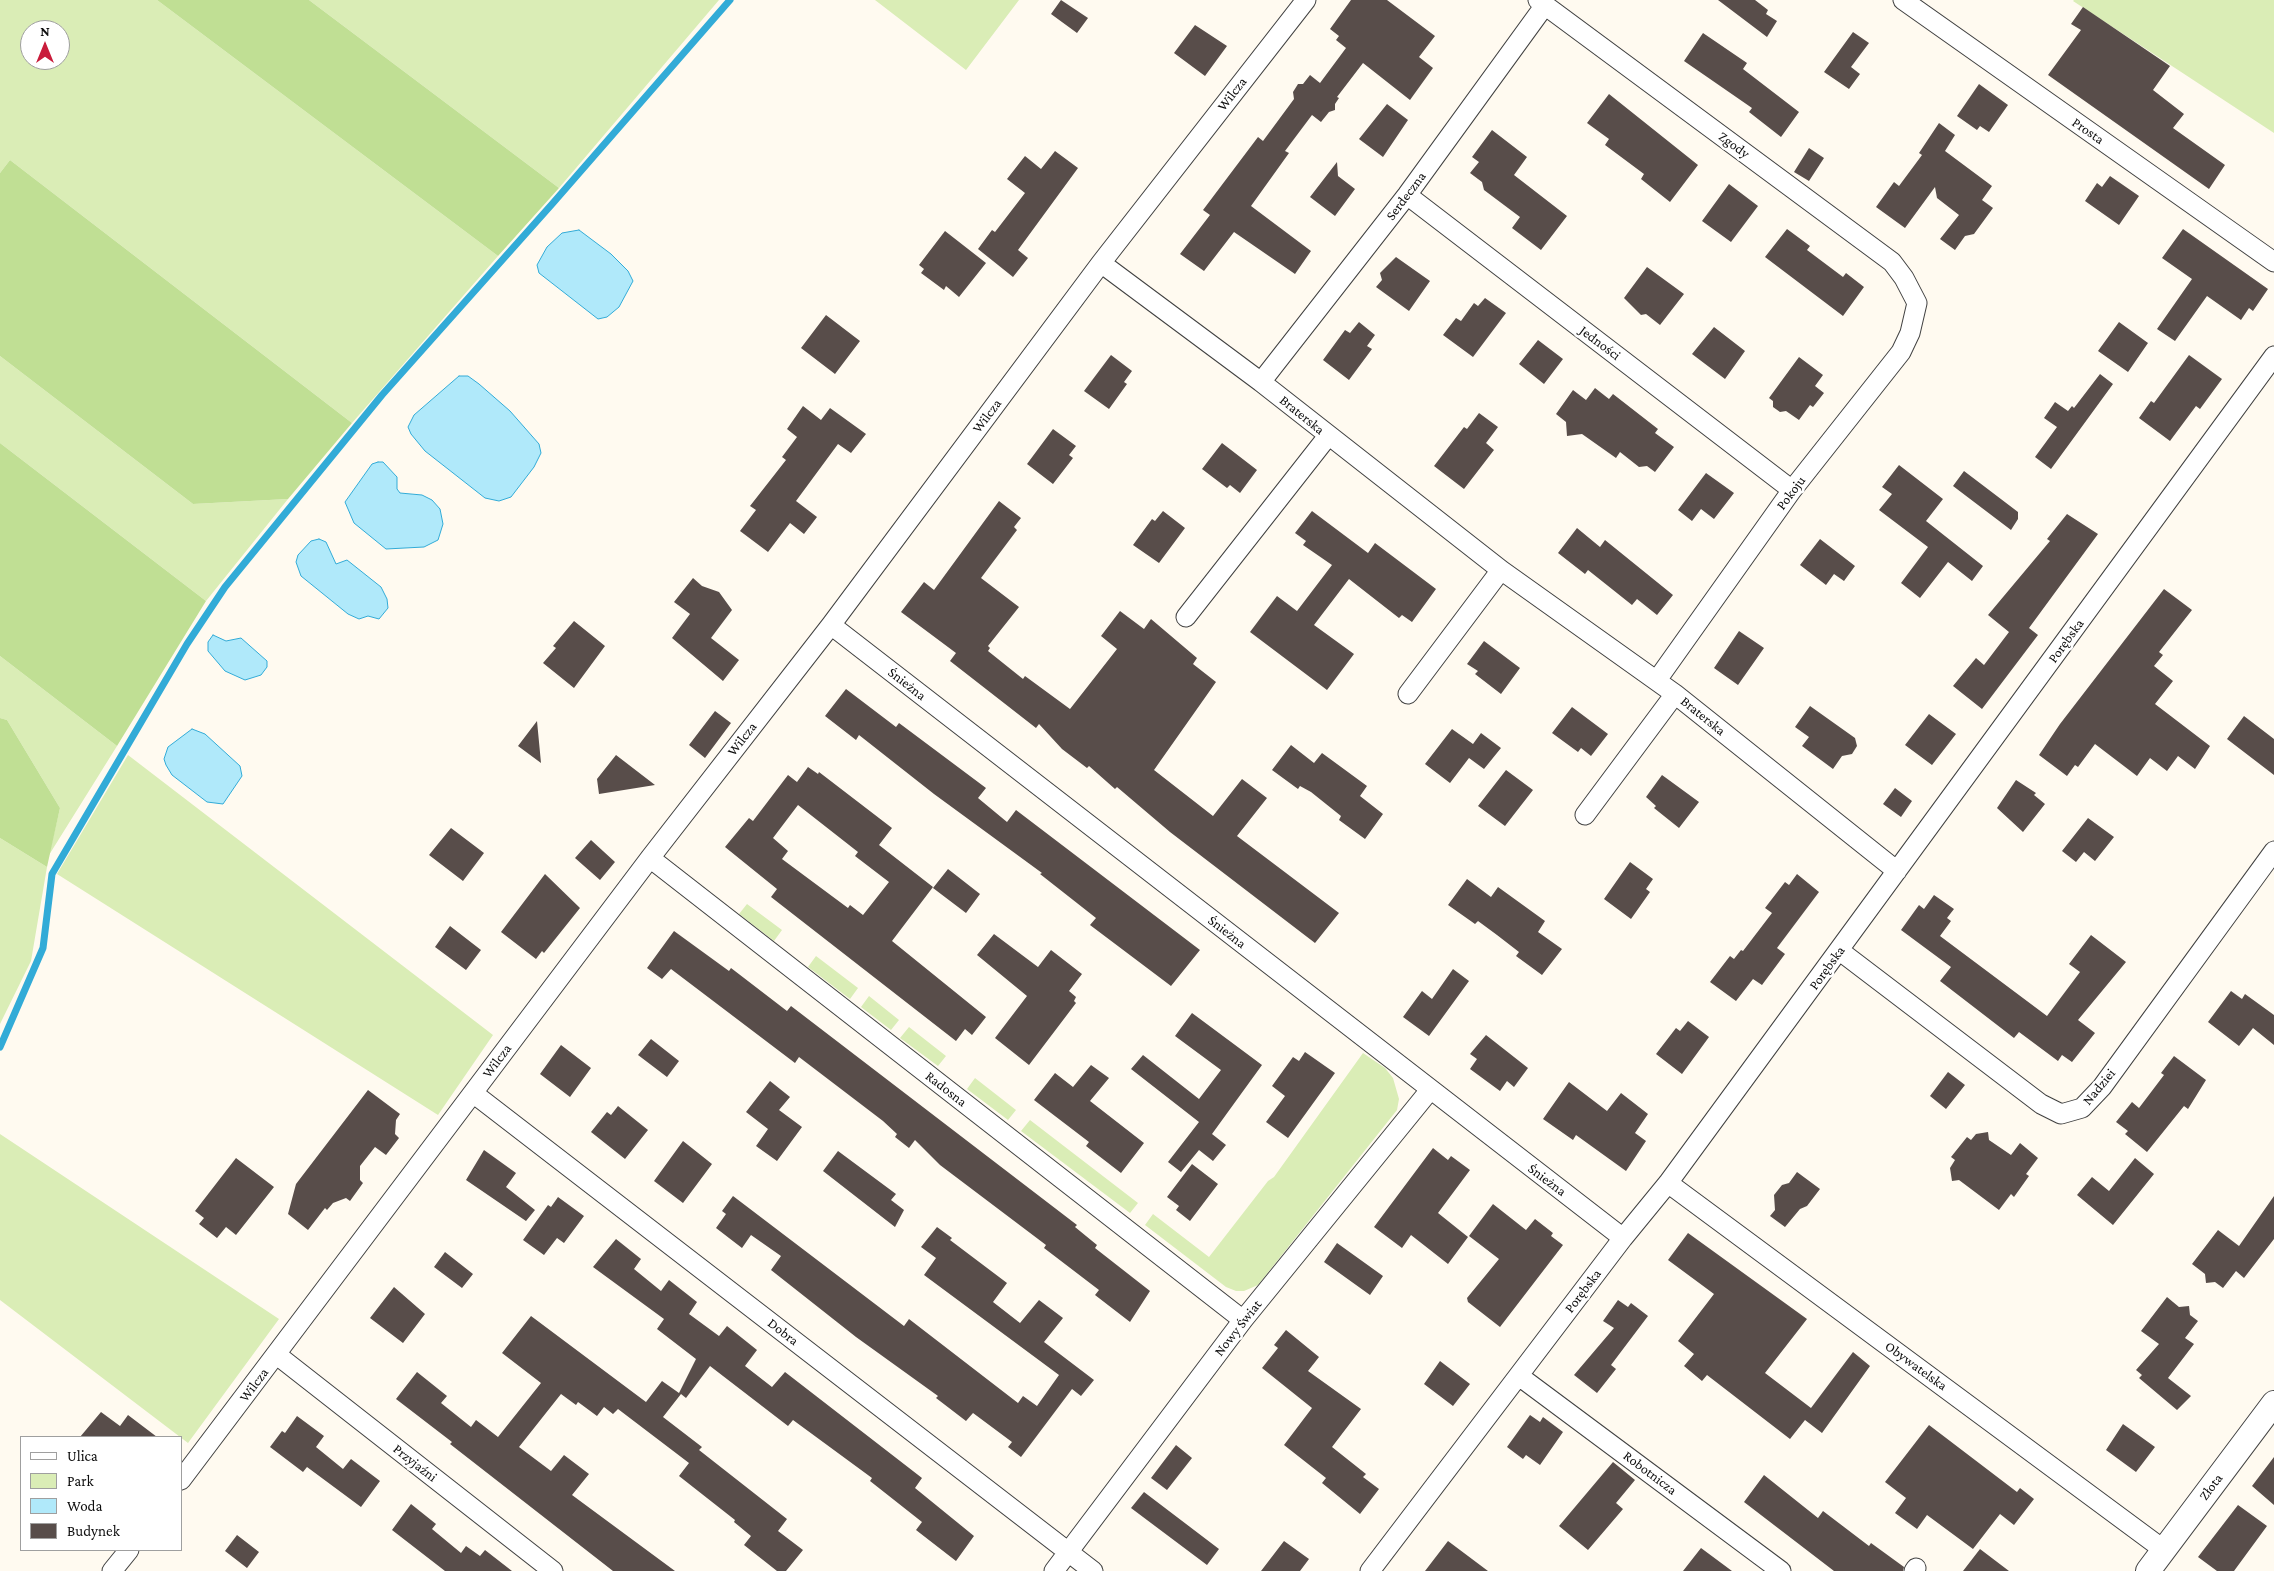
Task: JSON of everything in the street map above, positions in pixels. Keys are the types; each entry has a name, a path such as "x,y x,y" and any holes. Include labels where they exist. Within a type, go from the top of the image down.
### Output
{"street":[{"name":"Wilcza","path":"182,1479 650,858 831,625 1101,263 1306,0"},
{"name":"Prosta","path":"1903,0 2274,262"},
{"name":"Serdeczna","path":"1261,382 1407,195 1541,3"},
{"name":"Zgody","path":"1541,3 1892,262 1904,278 1917,303"},
{"name":"Jedności","path":"1407,195 1792,490"},
{"name":"Braterska","path":"1101,263 1261,382 1501,570 1657,680 1897,871"},
{"name":"Pokoju","path":"1657,680 1792,490 1901,352 1910,333 1917,303"},
{"name":"Porębska","path":"1373,1570 1623,1238 1668,1183 1840,951 2274,356"},
{"path":"1186,617 1328,436"},
{"path":"1408,694 1501,570"},
{"name":"Śnieżna","path":"831,625 1623,1238"},
{"path":"1586,815 1675,694"},
{"name":"Nadziei","path":"1840,951 2041,1104 2061,1114 2082,1108 2102,1087 2274,851"},
{"name":"Radosna","path":"650,858 1243,1320"},
{"name":"Nowy Świat","path":"1054,1571 1243,1320 1430,1090"},
{"name":"Dobra","path":"472,1093 1094,1571"},
{"name":"Obywatelska","path":"1668,1183 2164,1550"},
{"name":"Przyjaźni","path":"277,1355 553,1571"},
{"name":"Robotnicza","path":"1519,1376 1781,1571"},
{"name":"Złota","path":"2148,1571 2274,1403"},
{"path":"112,1571 128,1551"}],"green space":[{"path":"0,0 157,0 498,256 352,423 10,160 0,173"},
{"path":"157,0 309,0 559,188 498,256"},
{"path":"309,0 719,0 559,188"},
{"path":"875,0 1019,0 966,70"},
{"path":"2274,0 2274,133 2073,1"},
{"path":"10,160 352,423 288,499 193,504 0,356 0,173"},
{"path":"0,356 193,504 288,499 206,601 0,443"},
{"path":"0,443 206,601 117,746 0,656"},
{"path":"0,656 117,746 49,855 60,808 7,720 0,718"},
{"path":"0,718 7,720 60,808 47,867 0,838"},
{"path":"128,755 493,1035 438,1115 57,874"},
{"path":"0,838 47,867 31,961 0,1024"},
{"path":"747,904 782,930 774,941 739,914"},
{"path":"816,956 858,988 850,999 808,967"},
{"path":"869,996 899,1020 891,1030 861,1007"},
{"path":"909,1027 946,1056 938,1066 900,1038"},
{"path":"1363,1053 1385,1068 1393,1078 1399,1099 1397,1110 1258,1285 1244,1291 1236,1291 1226,1287 1145,1225 1153,1214 1209,1257 1268,1181 1274,1177"},
{"path":"975,1078 1016,1110 1008,1120 967,1089"},
{"path":"1030,1120 1138,1203 1130,1213 1021,1131"},
{"path":"0,1134 279,1319 188,1443 182,1438 182,1436 179,1436 0,1300"}],"water":[{"path":"579,230 611,254 628,271 633,281 619,307 607,317 598,319 539,273 537,265 547,247 562,233"},
{"path":"459,376 468,376 479,384 510,411 539,444 541,453 534,467 511,497 499,501 485,498 425,451 411,434 408,427 414,415"},
{"path":"383,462 397,477 397,489 400,493 422,495 432,500 440,509 443,524 438,540 424,547 386,549 354,523 345,502 372,464"},
{"path":"319,539 326,542 336,564 347,560 381,587 387,599 388,608 379,619 368,616 359,619 348,614 301,576 296,562 298,555 311,541"},
{"path":"213,635 226,641 241,638 267,661 267,667 261,675 245,680 225,671 208,651 208,642"},
{"path":"192,729 205,734 240,766 242,776 223,804 207,802 172,775 166,765 164,759 168,747"}],"building":[{"path":"1061,0 1088,18 1077,33 1051,14"},
{"path":"1351,0 1387,0 1435,36 1419,57 1433,68 1410,100 1363,63 1337,97 1339,98 1335,104 1335,110 1329,112 1321,122 1312,115 1285,151 1289,153 1251,206 1311,251 1295,274 1234,232 1204,271 1180,254 1210,215 1203,210 1258,137 1263,141 1294,99 1293,92 1298,84 1303,84 1310,75 1320,83 1346,48 1336,40 1339,36 1330,29"},
{"path":"1718,0 1755,0 1768,10 1766,14 1777,21 1767,37"},
{"path":"2083,7 2170,66 2153,90 2184,114 2173,128 2225,165 2209,189 2048,75 2081,30 2071,24"},
{"path":"1195,25 1227,46 1205,76 1174,53"},
{"path":"1853,32 1869,43 1851,67 1860,74 1849,89 1824,72"},
{"path":"1703,33 1747,63 1743,69 1799,112 1781,137 1749,112 1752,108 1684,61"},
{"path":"1979,84 2008,105 1989,132 1980,126 1977,130 1957,116"},
{"path":"1609,94 1698,165 1670,202 1641,179 1644,174 1605,145 1609,139 1587,123"},
{"path":"1387,104 1408,120 1383,157 1359,139"},
{"path":"1939,123 1955,135 1945,151 1992,186 1982,200 1993,208 1974,234 1965,236 1955,250 1940,239 1959,215 1937,198 1935,187 1905,228 1876,207 1894,182 1899,186 1922,155 1919,153"},
{"path":"1492,130 1527,157 1514,175 1567,216 1541,250 1512,228 1520,217 1484,190 1482,182 1470,173 1479,162 1472,157"},
{"path":"1809,148 1824,158 1809,181 1794,172"},
{"path":"1055,151 1078,168 1018,250 1028,258 1013,277 978,249 992,230 995,232 1025,193 1007,179 1025,156 1041,169"},
{"path":"1337,162 1338,176 1355,189 1335,216 1310,197"},
{"path":"2110,176 2139,196 2119,225 2085,201 2097,183 2102,187"},
{"path":"1729,184 1758,206 1731,242 1702,221"},
{"path":"1787,229 1810,246 1807,250 1843,277 1846,273 1864,287 1843,316 1765,257"},
{"path":"2183,229 2268,289 2253,311 2249,308 2241,320 2207,296 2175,341 2157,329 2192,279 2162,258"},
{"path":"945,231 986,263 959,297 946,286 944,290 921,273 924,269 919,265"},
{"path":"1396,257 1430,281 1409,311 1376,287 1382,280 1380,273"},
{"path":"1647,267 1684,294 1660,325 1646,314 1641,315 1624,298"},
{"path":"1485,298 1506,313 1473,357 1443,335 1456,318 1461,321 1474,303 1478,306"},
{"path":"826,315 860,341 835,374 801,348"},
{"path":"1359,322 1375,335 1367,346 1372,349 1349,380 1323,360 1345,330 1350,333"},
{"path":"2119,322 2148,343 2128,372 2098,351"},
{"path":"1714,327 1745,351 1725,379 1692,354"},
{"path":"1538,340 1563,359 1544,384 1519,364"},
{"path":"1111,355 1132,371 1124,382 1127,384 1109,409 1084,391"},
{"path":"2189,355 2222,379 2200,409 2196,406 2170,441 2139,418 2151,401 2154,403"},
{"path":"1799,357 1823,375 1815,386 1824,393 1813,407 1810,405 1799,420 1786,411 1780,412 1773,407 1773,401 1769,398"},
{"path":"2100,374 2113,384 2051,469 2035,457 2057,427 2044,418 2055,402 2068,411 2072,406 2074,408"},
{"path":"1595,388 1609,399 1613,394 1658,429 1655,433 1674,447 1655,472 1647,466 1639,467 1620,452 1616,458 1582,434 1567,436 1566,422 1556,414 1573,390 1586,400"},
{"path":"803,406 821,420 830,408 866,434 851,453 838,444 796,501 817,517 804,534 790,523 768,552 740,531 756,510 750,506 786,460 782,457 797,437 787,429"},
{"path":"1479,413 1498,427 1486,443 1494,450 1464,489 1434,466 1464,427 1467,429"},
{"path":"1053,429 1076,446 1069,455 1073,458 1053,484 1027,464"},
{"path":"1222,443 1257,470 1240,493 1230,485 1227,488 1202,469"},
{"path":"1899,465 1943,499 1926,521 1983,566 1972,581 1948,562 1920,598 1901,583 1928,547 1879,510 1892,494 1882,487"},
{"path":"1964,471 2018,512 2018,519 2011,530 1953,486"},
{"path":"1706,473 1734,493 1714,519 1701,509 1692,521 1678,510"},
{"path":"999,501 1021,518 1014,527 1017,530 981,578 1019,607 988,646 990,648 988,651 1023,679 1025,676 1070,709 1117,649 1101,636 1120,611 1144,629 1151,619 1197,658 1193,664 1216,682 1154,770 1213,816 1242,779 1267,798 1237,836 1339,913 1315,943 1170,832 1117,787 1115,789 1089,766 1087,768 1062,749 1039,724 1036,728 950,661 956,653 901,612 924,582 934,590"},
{"path":"1163,511 1185,528 1159,563 1133,545 1152,519 1155,521"},
{"path":"1312,511 1368,553 1375,543 1436,589 1412,622 1402,615 1399,618 1349,579 1314,625 1354,654 1327,690 1250,632 1277,596 1297,611 1332,565 1303,545 1306,541 1295,533"},
{"path":"2067,514 2098,534 2029,628 2038,635 1982,709 1953,686 1976,658 1984,665 2009,632 1988,615 2050,541 2047,539"},
{"path":"1577,528 1600,547 1605,540 1673,595 1657,615 1637,599 1632,605 1588,570 1585,574 1558,553"},
{"path":"1820,539 1855,566 1844,581 1834,574 1826,585 1800,565"},
{"path":"693,578 702,586 719,592 732,610 711,638 739,660 723,681 672,638 690,614 674,602"},
{"path":"2164,589 2192,610 2159,652 2163,655 2154,666 2173,681 2155,704 2210,746 2195,769 2178,756 2167,771 2150,758 2137,776 2095,744 2078,767 2075,765 2067,776 2039,755 2060,724"},
{"path":"574,621 605,646 574,688 543,663 556,648 553,646"},
{"path":"1739,631 1764,648 1738,685 1714,668"},
{"path":"1484,641 1520,668 1501,694 1475,674 1478,671 1467,664"},
{"path":"846,689 896,727 899,723 986,788 978,798 1007,822 1016,810 1200,950 1171,986 1090,925 1096,918 1040,874 1042,873 934,794 859,735 856,740 825,716"},
{"path":"1810,706 1855,738 1857,746 1852,754 1842,756 1833,769 1802,746 1809,737 1795,727"},
{"path":"1572,707 1608,734 1591,756 1581,748 1578,752 1552,733"},
{"path":"715,711 731,723 705,758 689,745"},
{"path":"1929,714 1956,734 1932,765 1905,745"},
{"path":"2244,716 2274,739 2274,775 2227,739"},
{"path":"537,721 541,763 518,746"},
{"path":"1452,729 1473,744 1481,733 1501,748 1484,769 1469,758 1450,783 1425,764"},
{"path":"1291,745 1314,763 1322,753 1367,786 1360,796 1383,814 1365,839 1339,820 1341,816 1311,792 1300,786 1298,789 1272,770"},
{"path":"616,755 655,785 599,794 597,779"},
{"path":"808,767 818,774 819,772 892,828 879,845 933,887 892,941 986,1017 972,1035 965,1029 956,1041 771,897 777,889 725,847 749,818 753,821 788,775 797,782","holes":["798,805 858,852 855,856 889,882 863,915 850,905 848,908 782,859 788,851 773,838"]},
{"path":"1506,770 1533,790 1505,826 1478,806"},
{"path":"1662,775 1699,802 1679,828 1654,808 1656,806 1646,797"},
{"path":"2016,780 2036,793 2034,795 2045,804 2023,832 1997,808"},
{"path":"1895,788 1912,801 1901,817 1883,804"},
{"path":"2088,818 2114,837 2095,861 2084,852 2076,862 2062,851"},
{"path":"451,828 484,853 463,881 429,855"},
{"path":"591,840 615,862 600,880 575,858"},
{"path":"1630,862 1653,879 1646,889 1650,892 1631,919 1604,899"},
{"path":"948,869 980,894 966,913 933,888"},
{"path":"545,874 580,908 544,953 542,951 536,959 501,932"},
{"path":"1797,874 1819,892 1777,948 1785,954 1762,985 1753,979 1736,1001 1710,982 1730,956 1734,959 1741,950 1743,951 1772,913 1765,908 1785,882 1789,885"},
{"path":"1467,879 1491,897 1498,887 1545,921 1538,932 1562,949 1542,975 1516,956 1519,952 1497,935 1478,921 1475,924 1448,905"},
{"path":"1934,895 1954,909 1947,918 1951,921 1940,936 2047,1016 2080,972 2069,964 2091,935 2126,962 2078,1020 2095,1033 2072,1062 2062,1055 2058,1061 2019,1032 2014,1038 1940,981 1951,967 1901,930 1919,905 1924,909"},
{"path":"450,926 481,950 466,970 435,947"},
{"path":"674,931 729,971 731,968 787,1011 791,1006 1077,1225 1075,1227 1097,1245 1095,1248 1150,1291 1130,1322 1095,1295 1099,1290 1044,1248 1046,1245 940,1165 915,1140 909,1148 895,1137 897,1134 883,1121 799,1057 795,1063 671,969 662,979 647,968"},
{"path":"994,934 1038,967 1051,950 1082,974 1069,991 1076,997 1074,1001 1076,1003 1029,1065 995,1038 1027,996 977,955"},
{"path":"1453,969 1469,981 1429,1036 1403,1017 1422,991 1432,999"},
{"path":"2231,991 2242,999 2245,994 2274,1015 2274,1045 2253,1028 2239,1046 2208,1022"},
{"path":"1192,1013 1262,1065 1212,1134 1226,1145 1213,1161 1199,1150 1181,1172 1168,1162 1199,1122 1131,1069 1143,1055 1199,1099 1221,1070 1175,1036"},
{"path":"1688,1021 1709,1037 1682,1074 1656,1054 1676,1028 1680,1031"},
{"path":"1486,1035 1528,1068 1514,1087 1507,1081 1500,1091 1470,1069 1477,1059 1470,1054"},
{"path":"651,1039 679,1061 667,1077 638,1055"},
{"path":"561,1045 591,1068 570,1097 540,1074"},
{"path":"1305,1052 1335,1073 1288,1138 1266,1122 1285,1096 1272,1086 1293,1057 1299,1061"},
{"path":"2174,1056 2206,1080 2188,1109 2184,1106 2147,1152 2125,1134 2128,1131 2116,1122 2132,1102 2139,1108 2164,1075 2161,1073"},
{"path":"1091,1065 1109,1078 1090,1101 1144,1143 1121,1173 1086,1146 1089,1142 1034,1100 1055,1073 1073,1087"},
{"path":"1948,1072 1965,1085 1946,1109 1930,1096"},
{"path":"770,1081 790,1097 779,1110 802,1127 777,1161 756,1146 768,1129 746,1112"},
{"path":"1569,1082 1607,1111 1621,1093 1648,1114 1635,1133 1646,1141 1626,1171 1576,1135 1573,1140 1543,1119"},
{"path":"368,1090 400,1114 396,1120 395,1134 399,1138 386,1155 375,1147 360,1166 360,1180 363,1183 350,1201 346,1198 333,1203 327,1210 325,1208 308,1230 288,1214 296,1184"},
{"path":"618,1106 648,1130 625,1159 591,1132 607,1112 611,1115"},
{"path":"1988,1132 1989,1140 2011,1155 2020,1143 2038,1158 2026,1174 2029,1176 2014,1197 2011,1194 1999,1210 1959,1180 1952,1181 1950,1168 1955,1160 1951,1157 1967,1137 1971,1140 1976,1134"},
{"path":"683,1141 712,1164 683,1203 654,1181"},
{"path":"1433,1148 1448,1160 1451,1156 1470,1170 1438,1213 1468,1237 1448,1264 1411,1235 1402,1248 1374,1227"},
{"path":"484,1150 516,1173 506,1187 535,1210 526,1221 466,1180"},
{"path":"838,1151 896,1194 891,1200 904,1210 895,1227 823,1171"},
{"path":"236,1158 274,1187 236,1235 226,1227 217,1238 199,1224 204,1218 195,1211"},
{"path":"2135,1158 2154,1174 2113,1225 2077,1195 2092,1177 2109,1191"},
{"path":"1192,1164 1218,1184 1190,1221 1176,1210 1179,1206 1167,1197"},
{"path":"1797,1172 1820,1189 1807,1206 1800,1209 1785,1227 1770,1216 1775,1210 1774,1195 1782,1185 1789,1183"},
{"path":"733,1196 904,1326 909,1319 1018,1403 1023,1396 1037,1406 1059,1375 924,1275 936,1258 921,1247 937,1227 952,1238 950,1240 1007,1283 993,1302 1020,1323 1039,1300 1063,1318 1044,1342 1094,1380 1081,1396 1072,1389 1021,1457 1008,1447 1012,1442 973,1413 966,1421 936,1398 938,1396 856,1337 771,1270 781,1256 751,1235 742,1248 716,1228 726,1214 722,1211"},
{"path":"2274,1196 2274,1239 2244,1278 2236,1271 2223,1288 2215,1282 2206,1283 2205,1274 2192,1264 2218,1230 2239,1246"},
{"path":"558,1197 584,1216 564,1243 557,1238 544,1255 523,1240 548,1205 551,1207"},
{"path":"1493,1204 1526,1230 1535,1219 1553,1233 1551,1236 1563,1245 1500,1327 1468,1302 1467,1298 1499,1259 1469,1236"},
{"path":"1688,1233 1807,1319 1765,1373 1811,1408 1853,1352 1870,1366 1822,1433 1805,1420 1790,1439 1707,1375 1702,1381 1684,1366 1694,1354 1678,1341 1714,1294 1668,1260"},
{"path":"616,1239 641,1259 634,1269 661,1291 669,1280 697,1302 689,1314 719,1336 727,1326 757,1350 745,1366 772,1387 785,1372 922,1478 915,1488 974,1536 956,1561 916,1530 922,1522 870,1481 872,1478 793,1420 788,1426 710,1366 686,1398 681,1394 663,1417 702,1447 699,1450 787,1519 778,1531 803,1550 786,1571 777,1571 744,1545 751,1536 734,1522 735,1520 679,1476 689,1463 618,1409 613,1414 604,1407 597,1416 578,1402 576,1405 561,1394 519,1447 551,1471 564,1455 589,1474 572,1495 675,1571 613,1571 450,1444 452,1442 396,1399 417,1372 447,1396 441,1403 471,1427 476,1420 498,1437 541,1383 502,1353 531,1316 646,1402 662,1381 679,1393 696,1359 657,1329 664,1319 593,1267"},
{"path":"1337,1243 1383,1276 1370,1295 1324,1262"},
{"path":"445,1252 473,1274 462,1288 434,1267"},
{"path":"394,1287 425,1314 403,1343 370,1318"},
{"path":"2167,1297 2179,1307 2189,1306 2190,1315 2198,1321 2185,1338 2194,1344 2168,1378 2191,1396 2177,1410 2139,1378 2142,1375 2136,1370 2159,1344 2141,1331"},
{"path":"1618,1300 1628,1307 1631,1303 1648,1316 1611,1365 1616,1369 1597,1393 1574,1375 1614,1328 1603,1321"},
{"path":"1286,1330 1319,1357 1308,1371 1361,1409 1332,1447 1366,1474 1363,1477 1379,1489 1360,1514 1322,1483 1326,1478 1284,1445 1312,1408 1262,1368 1278,1348 1274,1345"},
{"path":"1440,1361 1470,1384 1453,1406 1424,1384"},
{"path":"101,1412 120,1426 128,1415 156,1436 81,1436"},
{"path":"1530,1415 1540,1422 1543,1417 1563,1432 1540,1465 1526,1455 1523,1459 1507,1447"},
{"path":"297,1416 324,1436 316,1447 343,1469 351,1459 380,1481 361,1507 307,1467 303,1472 270,1447 282,1431 285,1433"},
{"path":"2123,1424 2155,1447 2136,1472 2106,1450"},
{"path":"1929,1425 2017,1492 2020,1488 2034,1499 2014,1525 2000,1514 1973,1549 1927,1515 1917,1529 1895,1513 1906,1498 1885,1482"},
{"path":"1176,1445 1192,1458 1167,1490 1151,1478"},
{"path":"2274,1457 2274,1505 2252,1486"},
{"path":"1613,1462 1635,1480 1616,1503 1623,1509 1588,1550 1559,1526"},
{"path":"1764,1475 1818,1518 1823,1511 1869,1546 1871,1543 1904,1567 1903,1571 1834,1571 1744,1502"},
{"path":"1144,1492 1219,1549 1207,1565 1131,1508"},
{"path":"411,1504 436,1524 432,1529 461,1553 466,1546 480,1556 485,1550 512,1571 445,1571 392,1530"},
{"path":"2238,1505 2267,1526 2234,1571 2217,1571 2198,1557"},
{"path":"237,1535 259,1552 247,1568 225,1551"},
{"path":"1284,1541 1309,1559 1300,1571 1261,1571"},
{"path":"1448,1541 1488,1571 1425,1571"},
{"path":"1701,1548 1732,1571 1683,1571"},
{"path":"1980,1549 2009,1571 1963,1571"}],"waterway":[{"path":"0,1047 43,948 52,874 187,644 225,587 382,395 730,0"}]}
